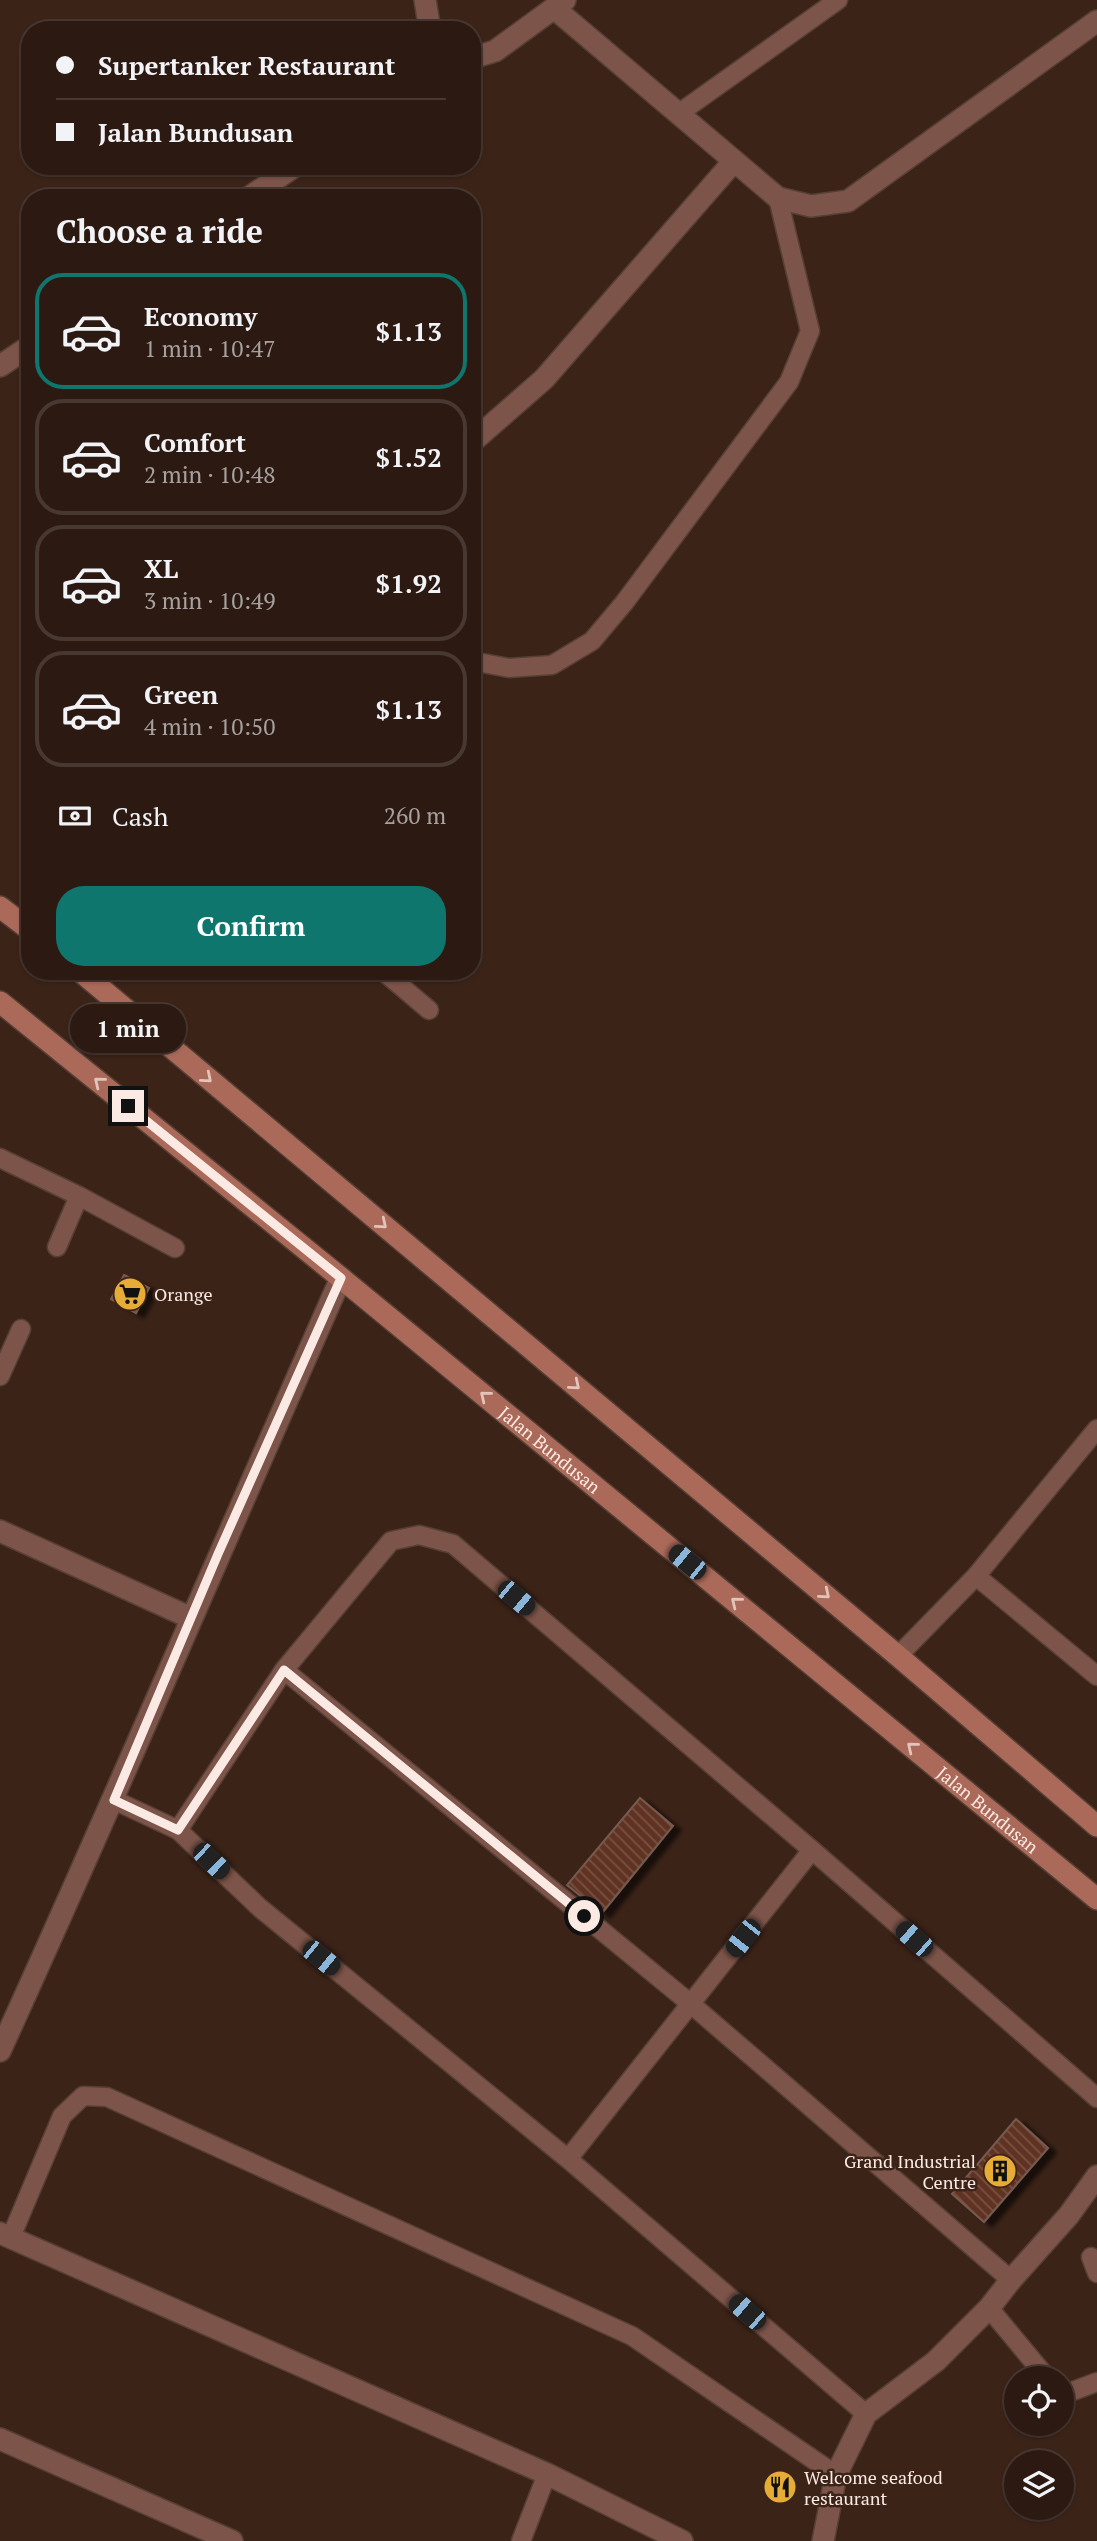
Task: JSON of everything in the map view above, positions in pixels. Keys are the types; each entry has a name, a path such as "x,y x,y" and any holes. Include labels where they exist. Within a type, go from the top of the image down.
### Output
{"main road":[{"path":"0,907 21,923"},
{"path":"91,980 1097,1826"},
{"name":"Jalan Bundusan","path":"0,1002 341,1278 1097,1899"}],"street":[{"path":"425,0 428,21"},
{"path":"481,55 495,51 559,4 678,114 778,198 811,205 848,201 1097,20"},
{"path":"481,434 544,379 734,161"},
{"path":"261,189 282,175"},
{"path":"0,366 21,352"},
{"path":"0,2051 9,2006 114,1800 341,1278"},
{"path":"0,1531 191,1618"},
{"path":"823,2541 836,2475 866,2414 936,2361 989,2308 1069,2215 1097,2176"},
{"path":"6,2235 547,2474 682,2541"},
{"path":"0,2439 232,2541"}],"lane":[{"path":"678,114 838,0"},
{"path":"481,663 509,668 552,665 592,641 624,603 789,382 810,331 778,198"},
{"path":"394,980 429,1010"},
{"path":"0,1158 79,1196 175,1248"},
{"path":"57,1247 79,1196"},
{"path":"0,1376 21,1329"},
{"path":"898,1656 976,1576 1097,1429"},
{"path":"178,1830 284,1670 391,1541 419,1535 453,1544 812,1850 1097,2098"},
{"path":"976,1576 1097,1676"},
{"path":"284,1670 691,2004 1011,2280"},
{"path":"114,1800 178,1830 260,1908 569,2159 866,2414"},
{"path":"569,2159 812,1850"},
{"path":"6,2235 62,2116 83,2096 107,2096 632,2336 836,2475"},
{"path":"989,2308 1037,2366"},
{"path":"1074,2391 1097,2382"},
{"path":"521,2541 547,2474"}],"building":[{"name":"Orange","path":"124,1275 149,1288 136,1313 111,1299"},
{"path":"640,1798 673,1826 602,1913 567,1885"},
{"name":"Grand Industrial Centre","path":"1016,2119 1048,2148 984,2222 952,2194"}],"place":[{"name":"Orange","path":"130,1294"},
{"name":"Grand Industrial Centre","path":"1000,2171"},
{"name":"Welcome seafood restaurant","path":"780,2487"}],"route":[{"path":"128,1106 341,1278 218,1554 114,1800 178,1830 284,1670 584,1916"}]}
